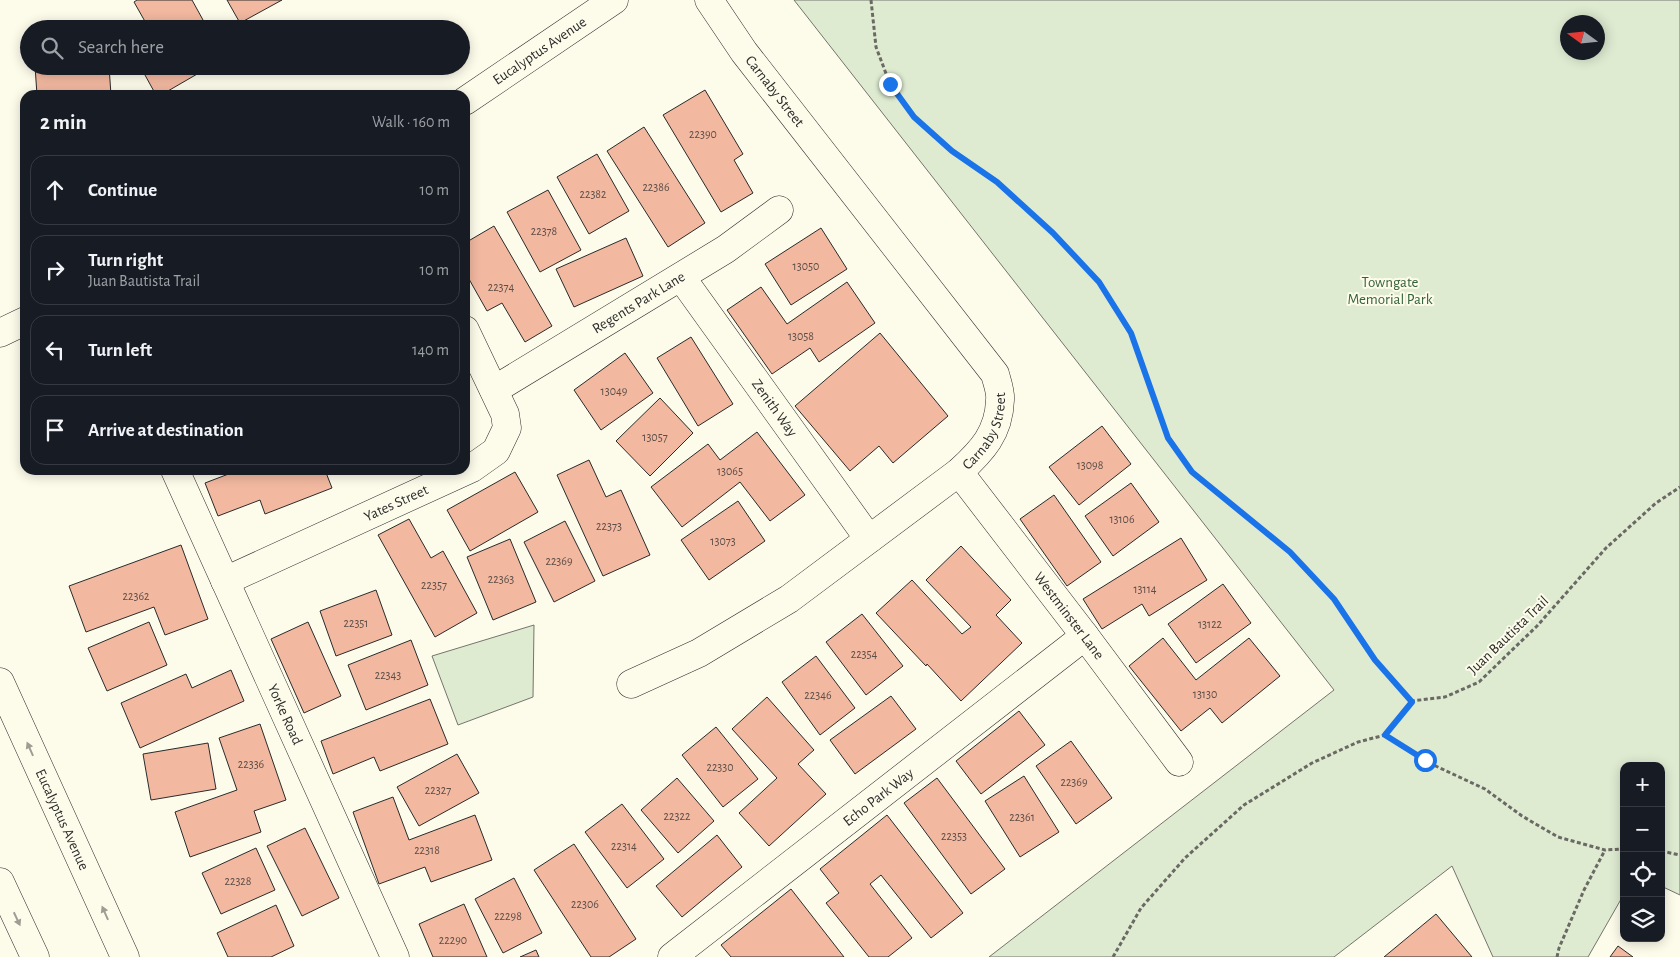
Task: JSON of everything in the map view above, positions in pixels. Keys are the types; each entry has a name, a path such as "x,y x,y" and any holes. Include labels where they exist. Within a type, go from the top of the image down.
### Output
{"street":[{"name":"Eucalyptus Avenue","path":"470,98 614,0"},
{"name":"Carnaby Street","path":"631,684 699,653 789,599 959,472 983,449 996,427 1000,399 995,374 744,52 709,0"},
{"name":"Regents Park Lane","path":"494,390 726,249 779,210"},
{"name":"Zenith Way","path":"680,277 869,539"},
{"path":"0,333 20,323"},
{"name":"Yates Street","path":"470,340 506,414 507,428 496,451 470,469"},
{"name":"Westminster Lane","path":"959,472 1085,636 1178,762"},
{"name":"Yorke Road","path":"177,475 396,957"},
{"name":"Yates Street","path":"225,581 457,475"},
{"name":"Echo Park Way","path":"672,957 1085,636"},
{"name":"Eucalyptus Avenue","path":"0,682 125,957"},
{"path":"0,882 35,957"}],"path":[{"path":"872,0 876,47 890,84 914,117 952,151 997,182 1053,233 1099,282 1131,333 1168,438 1192,472 1290,552 1334,599 1375,660 1412,702 1385,735 1358,742 1312,763 1244,805 1185,858 1141,908 1113,957"},
{"name":"Juan Bautista Trail","path":"1412,702 1444,697 1478,682 1537,626 1606,548 1656,503 1680,487"},
{"path":"1385,735 1425,760 1485,789 1522,816 1558,837 1605,850 1620,849"},
{"path":"1557,957 1559,948 1584,890 1605,850"},
{"path":"1665,852 1680,855"}],"green space":[{"name":"Towngate Memorial Park","path":"794,0 1680,0 1680,895 1665,888 1665,762 1620,762 1620,901 1588,957 1493,957 1452,866 1334,957 989,957 1334,690"},
{"path":"534,625 533,697 458,725 432,656"}],"building":[{"path":"137,0 192,0 203,20 144,20 134,2"},
{"path":"227,0 282,0 245,20 238,20"},
{"path":"36,75 110,75 111,90 37,90"},
{"path":"145,75 195,75 170,90 153,90"},
{"path":"705,90 743,154 734,160 753,193 721,212 663,115"},
{"path":"644,127 705,223 668,247 607,151"},
{"path":"597,154 629,211 589,234 557,177"},
{"path":"548,190 581,250 540,272 507,212"},
{"path":"494,226 552,326 525,342 502,303 487,311 470,281 470,240"},
{"path":"821,228 847,269 791,305 765,264"},
{"path":"626,238 643,276 574,307 556,269"},
{"path":"847,282 875,323 819,362 810,348 772,374 727,310 761,287 787,324"},
{"path":"880,333 948,416 893,463 879,446 850,471 795,406"},
{"path":"691,337 733,404 698,426 657,358"},
{"path":"625,353 653,393 601,430 574,390"},
{"path":"660,398 693,433 650,476 616,441"},
{"path":"1102,426 1131,464 1079,505 1049,467"},
{"path":"757,432 805,495 770,521 740,482 682,527 651,487 708,444 720,460"},
{"path":"589,460 606,497 621,490 650,555 603,576 557,475"},
{"path":"515,472 538,512 470,551 447,510"},
{"path":"226,475 327,475 332,488 265,514 260,500 218,516 205,483"},
{"path":"1131,483 1159,522 1113,556 1085,516"},
{"path":"1054,495 1101,562 1067,586 1020,519"},
{"path":"738,501 765,541 709,580 681,540"},
{"path":"409,519 431,558 443,551 477,613 435,637 378,535"},
{"path":"565,521 595,581 554,602 524,542"},
{"path":"1181,538 1207,580 1149,616 1142,604 1102,629 1083,599"},
{"path":"510,539 536,602 493,620 467,557"},
{"path":"181,545 208,619 165,635 154,607 86,632 69,586"},
{"path":"961,546 1011,600 996,615 1022,643 961,701 876,613 912,580 962,634 971,627 926,580"},
{"path":"1223,584 1251,623 1196,663 1168,624"},
{"path":"376,590 392,635 336,656 320,611"},
{"path":"862,614 903,666 866,695 826,642"},
{"path":"149,622 167,665 107,691 88,648"},
{"path":"308,622 341,696 304,713 271,639"},
{"path":"1163,638 1196,680 1249,638 1280,676 1222,723 1210,708 1181,731 1129,666"},
{"path":"411,640 428,685 366,710 348,665"},
{"path":"816,656 855,708 820,735 782,682"},
{"path":"231,670 244,701 140,748 121,703 186,674 192,688"},
{"path":"891,696 916,729 855,774 830,740"},
{"path":"767,697 814,750 798,764 826,794 769,846 739,813 777,778 732,729"},
{"path":"430,699 448,744 380,771 374,757 333,774 321,741"},
{"path":"1019,711 1045,745 981,794 956,761"},
{"path":"260,724 286,800 254,811 261,832 190,857 175,812 237,790 219,738"},
{"path":"716,727 758,779 723,807 682,755"},
{"path":"1071,741 1112,798 1076,824 1036,766"},
{"path":"208,743 216,789 151,800 143,754"},
{"path":"457,754 479,793 419,826 397,787"},
{"path":"1024,776 1059,832 1020,857 985,801"},
{"path":"677,778 714,821 678,853 641,810"},
{"path":"937,778 1005,869 971,894 904,803"},
{"path":"393,797 409,840 475,815 492,860 431,882 425,867 379,884 353,812"},
{"path":"622,804 664,859 627,888 585,832"},
{"path":"887,815 963,913 931,938 881,875 870,884 912,938 888,957 869,957 826,903 839,893 820,869"},
{"path":"305,828 339,898 302,916 267,846"},
{"path":"717,835 742,867 682,917 656,886"},
{"path":"574,844 636,939 609,957 591,957 534,870"},
{"path":"256,848 275,890 221,914 202,873"},
{"path":"514,878 542,933 503,953 475,899"},
{"path":"791,889 844,957 731,957 721,945"},
{"path":"464,904 487,957 433,957 419,924"},
{"path":"276,905 294,946 271,957 228,957 217,933"},
{"path":"1436,914 1472,957 1384,957"},
{"path":"1618,946 1633,957 1610,957"},
{"path":"536,950 539,957 520,957"}],"route":[{"path":"890,84 914,117 952,151 997,182 1053,233 1099,282 1131,333 1152,398 1168,438 1192,472 1290,552 1334,599 1375,660 1412,702 1385,735 1425,760"}]}
